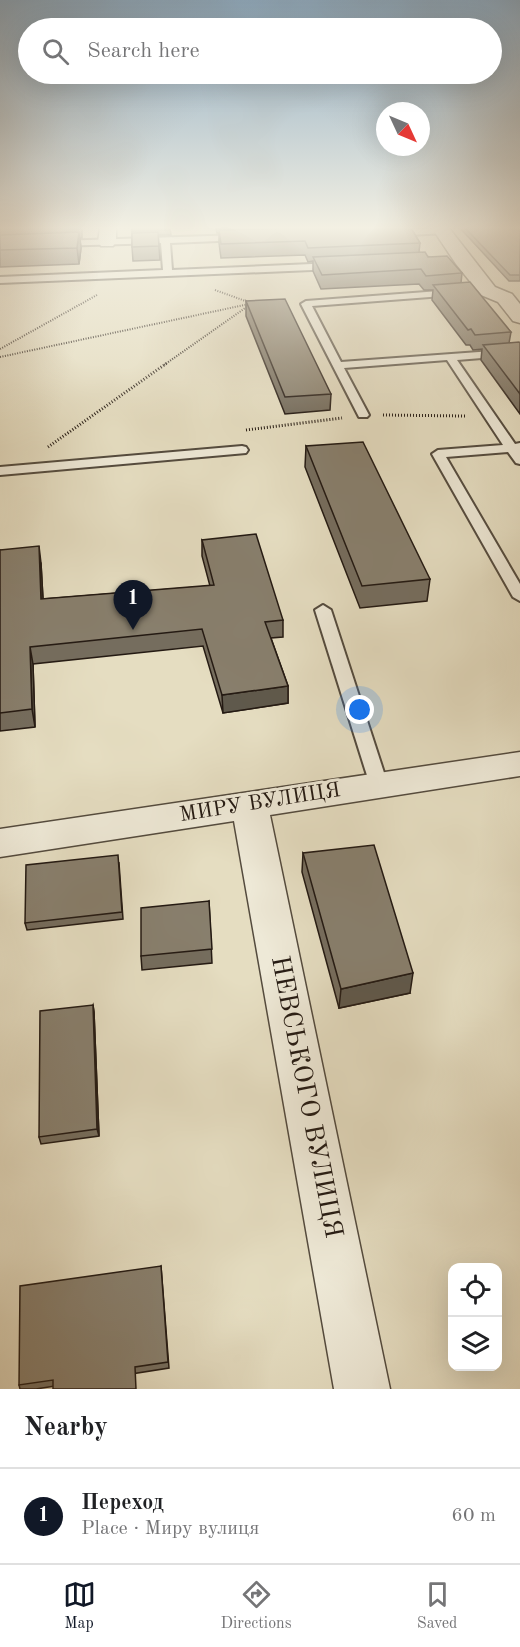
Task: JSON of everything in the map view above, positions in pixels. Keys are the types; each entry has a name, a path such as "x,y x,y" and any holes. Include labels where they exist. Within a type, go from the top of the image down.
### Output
{"street":[{"path":"491,294 520,317"},
{"name":"МИРУ ВУЛИЦЯ","path":"0,843 520,764"},
{"name":"НЕВСЬКОГО ВУЛИЦЯ","path":"250,806 362,1389"}],"lane":[{"path":"363,415 306,304 491,294"},
{"path":"338,365 520,352"},
{"path":"450,357 490,416 516,448 520,460"},
{"path":"516,448 438,454 520,597"},
{"path":"0,471 242,450"},
{"path":"323,610 379,785"}],"path":[{"path":"0,349 100,293"},
{"path":"0,357 251,304 40,452"},
{"path":"363,415 490,416"}],"building":[{"path":"439,293 479,293 511,332 475,335 471,329 468,330"},
{"path":"285,299 331,394 285,397 246,301"},
{"path":"520,343 520,394 483,345"},
{"path":"363,442 430,579 362,586 306,446"},
{"path":"256,534 283,620 265,622 288,686 222,695 202,629 30,647 32,709 0,713 0,550 39,546 41,599 214,585 202,540"},
{"path":"374,845 413,973 341,989 303,853"},
{"path":"118,855 122,912 25,923 26,865"},
{"path":"209,901 212,949 141,956 141,908"},
{"path":"93,1005 97,1129 39,1137 40,1011"},
{"path":"161,1266 168,1362 135,1367 136,1389 53,1389 53,1380 19,1385 20,1286"}],"place":[{"name":"Переход","path":"133,630"}]}
